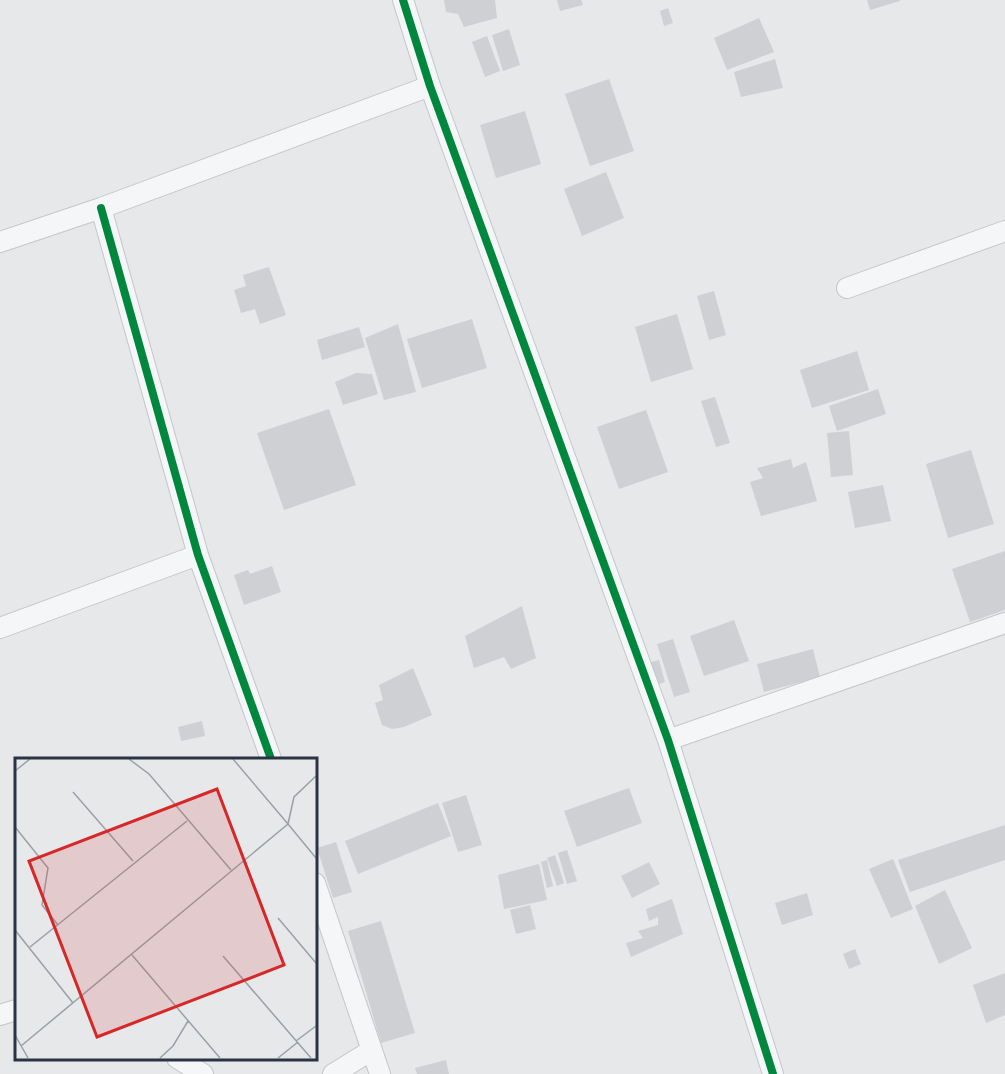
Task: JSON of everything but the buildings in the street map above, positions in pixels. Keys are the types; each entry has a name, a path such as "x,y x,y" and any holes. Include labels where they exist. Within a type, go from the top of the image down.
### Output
{"street":[{"path":"403,0 430,86 668,740 773,1074"},
{"path":"0,242 101,208 430,86"},
{"path":"101,208 198,555 271,758"},
{"path":"847,288 1005,231"},
{"path":"0,628 198,555"},
{"path":"668,740 1005,623"},
{"path":"316,886 380,1074"},
{"path":"0,1015 15,1010"},
{"path":"333,1074 372,1050"},
{"path":"179,1059 202,1074"}],"cycle path":[{"path":"403,0 430,86 668,740 773,1074"},
{"path":"101,208 198,555 271,758"}]}
